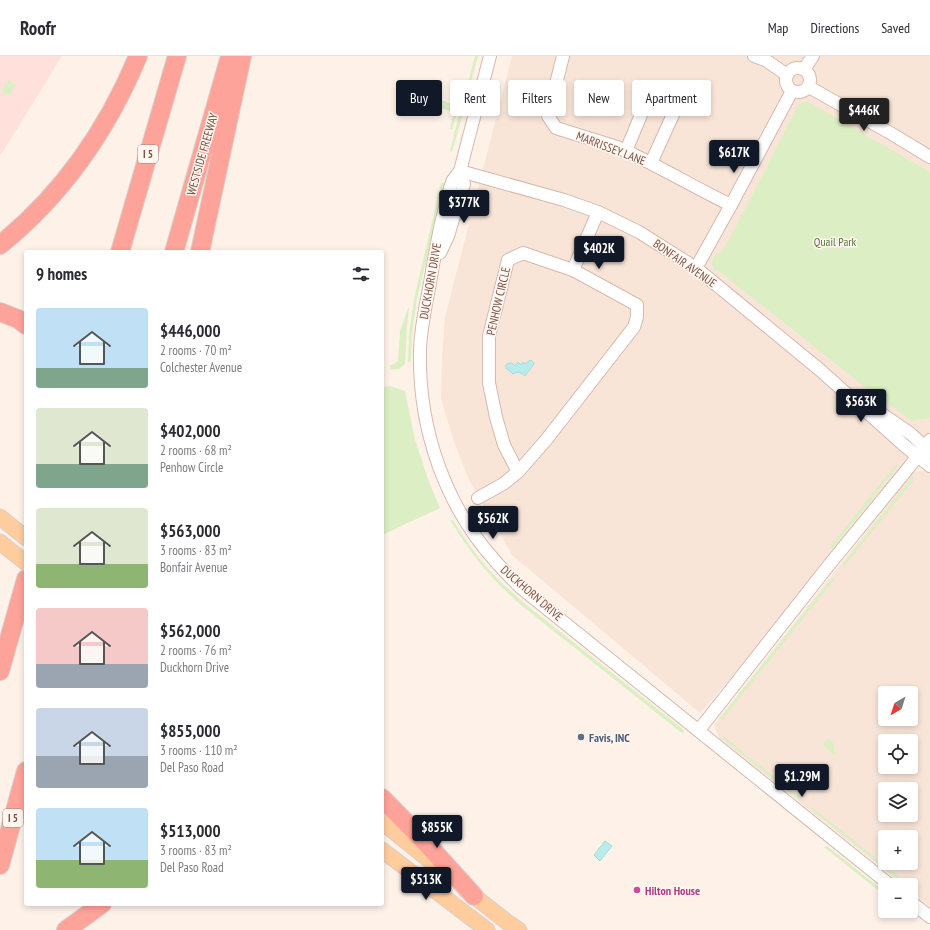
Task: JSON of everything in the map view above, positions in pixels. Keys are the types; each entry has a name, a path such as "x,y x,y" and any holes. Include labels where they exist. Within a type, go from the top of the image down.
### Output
{"highway":[{"path":"0,245 41,208 78,164 98,135 115,106 138,56"},
{"name":"I 5","path":"121,250 176,56"},
{"name":"WESTSIDE FREEWAY","path":"175,250 230,56"},
{"path":"200,250 242,56"},
{"path":"0,312 18,319 24,324"},
{"path":"0,671 24,586"},
{"name":"I 5","path":"0,864 24,778"},
{"path":"384,800 425,842 474,896"},
{"path":"66,930 99,906"}],"main road":[{"path":"5,521 24,536"},
{"path":"1,543 24,561"},
{"path":"384,824 518,930"},
{"path":"384,852 487,930"}],"street":[{"path":"460,171 490,56"},
{"name":"MARRISSEY LANE","path":"563,56 548,116 556,128 617,147 651,163 719,200 732,205"},
{"path":"754,56 767,61 787,75"},
{"path":"804,70 813,56"},
{"path":"797,68 804,70 808,72 810,76 809,87 802,92 798,92 788,87 786,83 787,75 790,71 797,68"},
{"path":"809,87 930,157"},
{"path":"696,268 732,205 792,90"},
{"path":"626,151 648,98 656,93 672,100 676,108 651,163"},
{"name":"BONFAIR AVENUE","path":"460,171 564,200 598,212 640,232 696,268 820,370 895,437 926,449 930,466"},
{"name":"DUCKHORN DRIVE","path":"460,171 464,184 448,236 432,273 424,314 420,348 420,381 424,414 439,468 452,499 463,518 482,546 520,586 881,878"},
{"path":"573,270 598,212"},
{"name":"PENHOW CIRCLE","path":"478,498 503,484 518,472 546,440 634,327 637,317 637,305 573,270 523,253 508,260 489,336 489,383 496,417 504,445 518,472"},
{"path":"699,730 829,565 926,449"},
{"path":"918,908 930,917"}],"shaded area":[{"path":"0,56 62,56 0,155"},
{"path":"512,56 930,56 930,455 928,454 700,713 512,555 469,480 453,439 441,399 445,317 497,116 500,116 500,103"},
{"path":"930,471 930,907 918,897 918,878 894,878 884,870 918,870 918,830 878,830 878,865 719,738 714,725 910,476 915,472"}],"green space":[{"path":"475,56 478,56 471,80 469,80"},
{"path":"9,80 16,85 9,96 1,91"},
{"path":"442,100 450,103 450,111 442,109"},
{"name":"Quail Park","path":"809,102 930,172 930,418 912,421 866,388 720,272 714,270 712,265 715,255 720,253 728,242 797,107 802,103"},
{"path":"453,116 456,116 452,130 450,129"},
{"path":"459,116 462,116 452,152 450,151"},
{"path":"441,183 445,183 417,299 412,333 411,361 408,363 409,334 414,299"},
{"path":"408,308 405,364 399,369 390,370 390,365 398,361 400,331"},
{"path":"390,386 405,391 415,440 429,482 440,508 384,534 384,387"},
{"path":"895,465 899,465 832,549 829,548"},
{"path":"913,476 914,480 843,568 842,565"},
{"path":"450,520 453,520 485,565 512,592 684,730 683,734 504,590 478,561"},
{"path":"832,578 835,579 723,719 719,719"},
{"path":"723,737 802,799 799,800 722,738"},
{"path":"828,738 834,744 835,756 823,745"},
{"path":"812,807 878,860 878,863 812,810"},
{"path":"827,846 878,886 878,890 824,847"},
{"path":"886,870 891,870 901,878 896,878"}],"water":[{"path":"531,360 534,364 525,376 519,372 513,374 506,368 508,363 512,363 515,366 518,362 521,365 523,362 525,364"},
{"path":"605,841 612,846 600,861 594,855"}],"place":[{"name":"Favis, INC","path":"581,737"},
{"name":"Hilton House","path":"637,890"}]}
